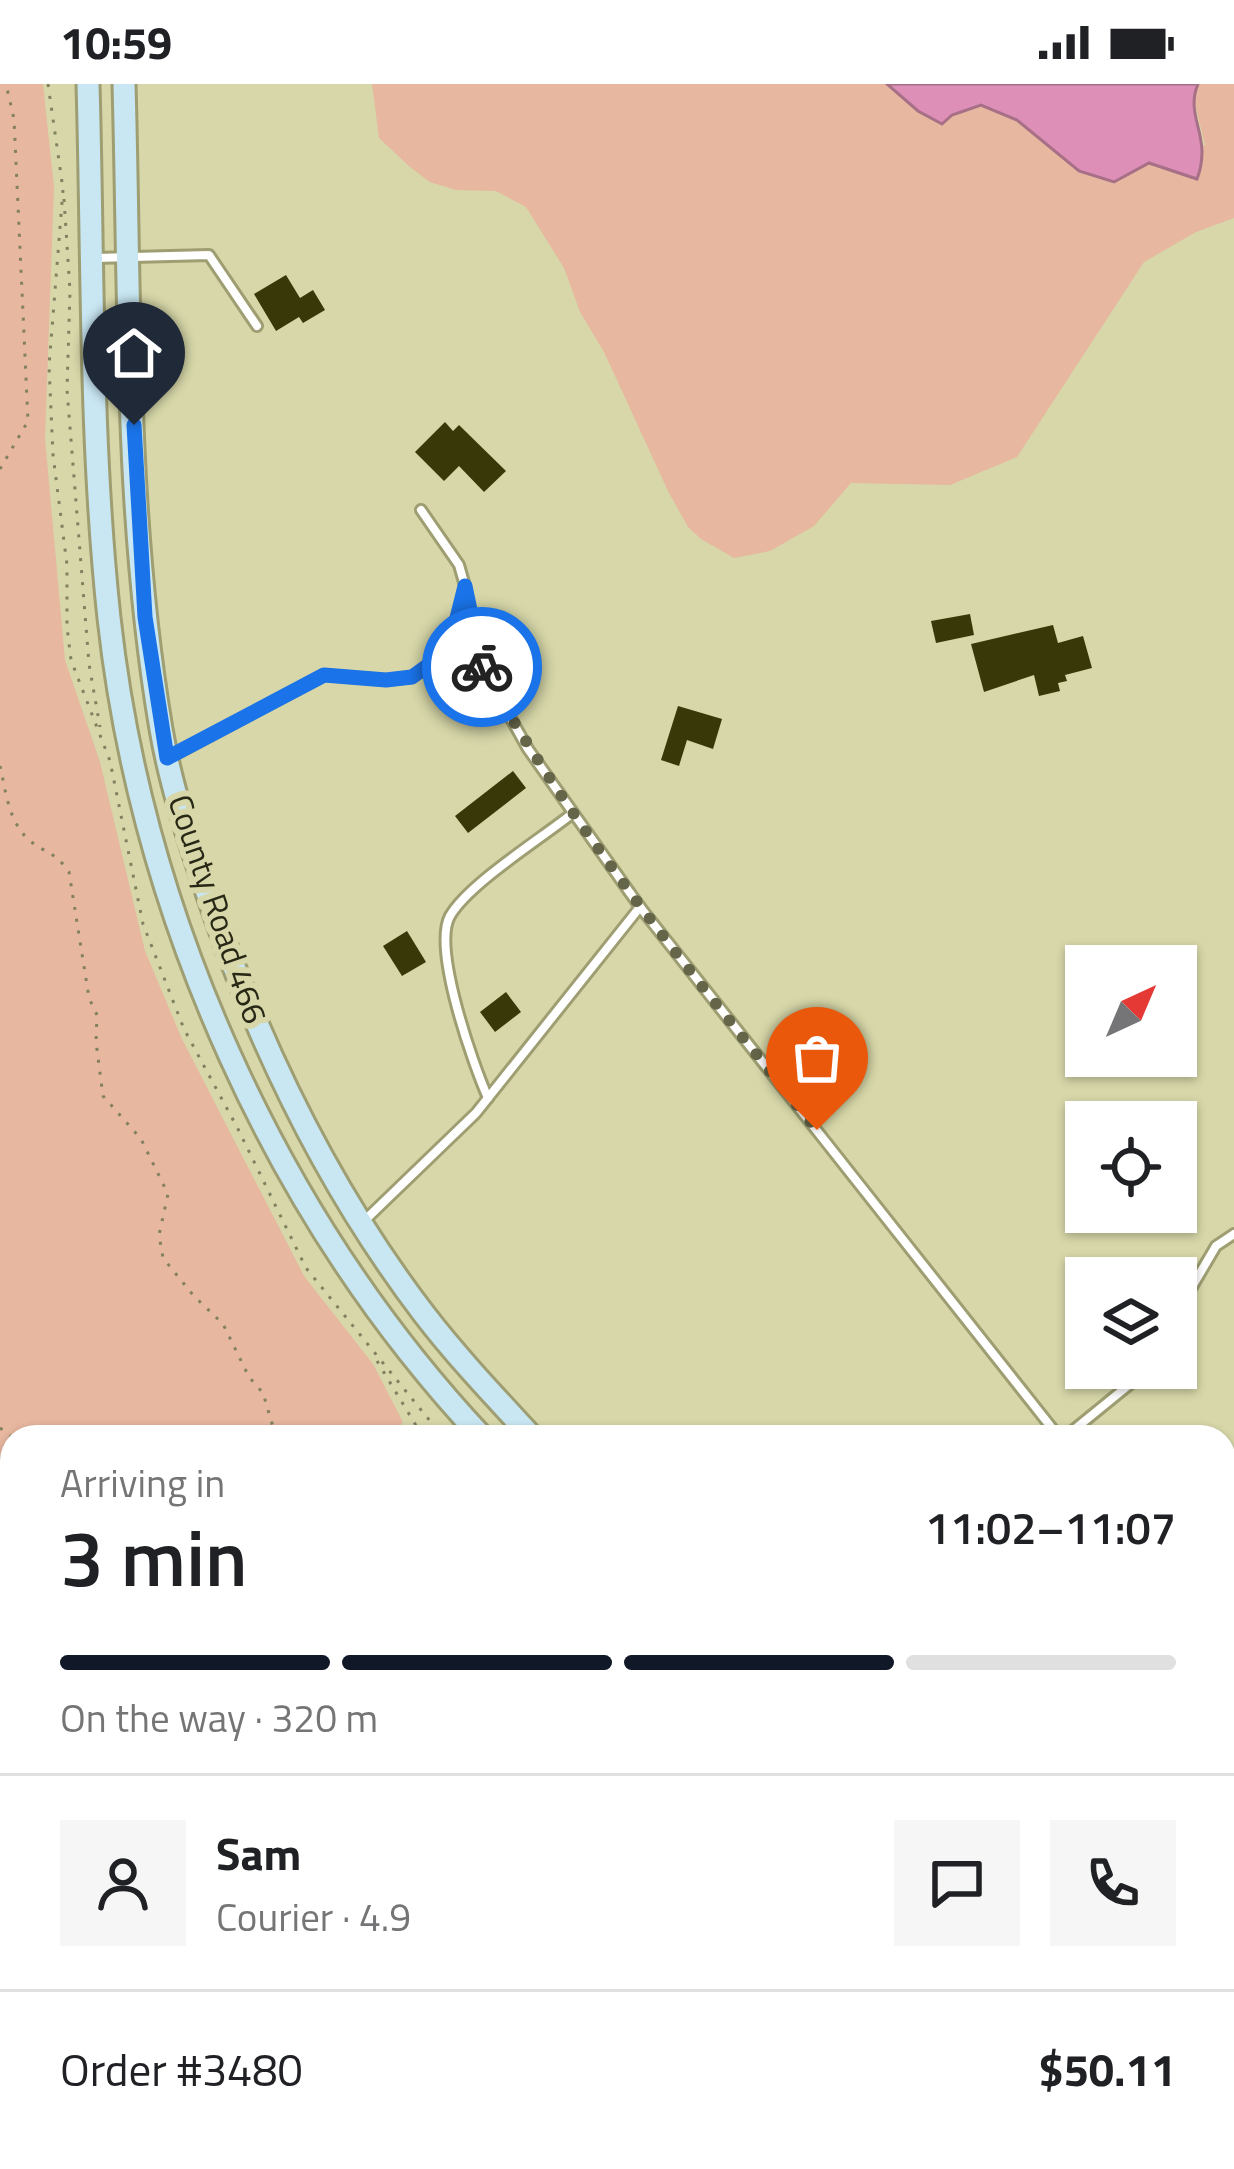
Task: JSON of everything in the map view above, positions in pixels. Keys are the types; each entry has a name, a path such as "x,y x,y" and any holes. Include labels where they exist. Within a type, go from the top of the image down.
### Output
{"main road":[{"name":"County Road 466","path":"88,84 101,518 129,745 151,832 191,957 253,1104 392,1330 472,1425"},
{"name":"County Road 466","path":"124,84 145,617 167,758 186,830 244,992 285,1089 362,1223 424,1313 522,1425"},
{"path":"311,1205 332,1224 348,1229 362,1223"}],"lane":[{"path":"93,258 209,255 257,326"},
{"path":"421,510 459,565 478,660 528,749 640,907 1052,1425"},
{"path":"167,758 324,675 412,677 437,659 453,634 465,586"},
{"path":"488,1098 467,1051 452,982 446,922 460,901 573,813"},
{"path":"362,1223 488,1098 640,907"},
{"path":"1197,1278 1216,1246 1234,1234"},
{"path":"1077,1425 1123,1389"}],"path":[{"path":"0,469 28,421 14,118 6,84"},
{"path":"49,84 63,190 50,326 53,455 64,522 71,660 101,735"},
{"path":"0,766 18,826 29,840 58,855 69,872 89,998 97,1015 103,1096 140,1139 168,1193 159,1234 163,1258 224,1324 249,1377 263,1394 272,1425"},
{"path":"414,1425 373,1354 433,1425"}],"shaded area":[{"path":"0,84 43,84 54,187 45,438 65,660 100,762 145,951 182,1039 304,1276 373,1364 403,1422 0,1425"},
{"path":"372,84 887,84 930,112 952,113 981,105 1149,162 1205,145 1193,96 1198,84 1234,84 1234,218 1196,232 1144,262 1017,457 950,485 851,483 814,526 770,551 734,558 688,527 580,312 564,268 526,207 496,191 456,190 430,182 410,167 379,138"},
{"path":"887,84 1198,84 1194,107 1202,151 1197,179 1149,163 1114,182 1079,171 1017,120 981,105 952,115 942,124 918,111"}],"building":[{"path":"286,275 300,298 313,290 325,310 303,323 299,317 276,331 254,294"},
{"path":"445,422 453,431 459,425 506,471 484,492 459,466 444,481 415,452"},
{"path":"970,614 974,635 936,643 931,621"},
{"path":"1053,625 1058,643 1083,636 1092,668 1065,675 1067,681 1058,683 1060,691 1039,696 1034,675 984,692 971,644"},
{"path":"678,706 722,719 713,749 687,740 679,766 661,760"},
{"path":"513,771 526,788 468,833 455,816"},
{"path":"407,931 426,962 402,976 383,946"},
{"path":"506,992 521,1012 495,1032 480,1012"}],"way so far":[{"path":"482,667 528,749 640,907 817,1130"}],"route":[{"path":"134,425 145,617 167,758 324,675 412,677 437,659 453,634 465,586 482,667"}]}
